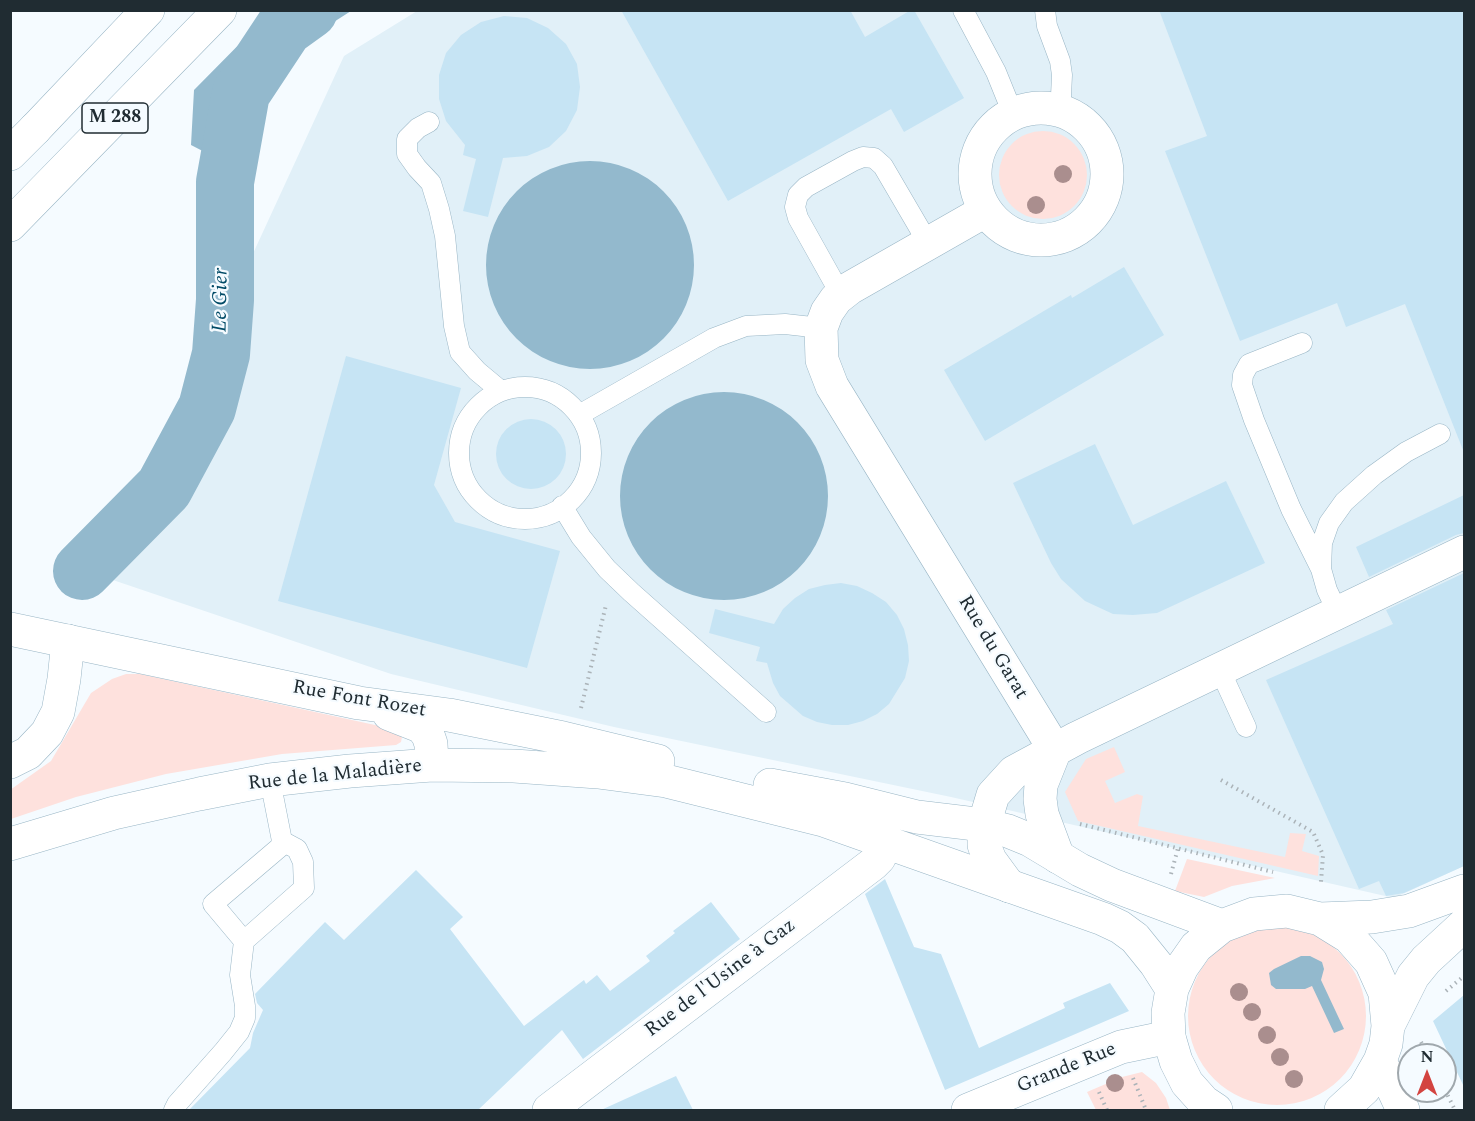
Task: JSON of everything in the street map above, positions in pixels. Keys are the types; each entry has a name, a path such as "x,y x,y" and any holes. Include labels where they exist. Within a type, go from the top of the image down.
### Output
{"main road":[{"name":"M 288","path":"10,154 148,10"},
{"name":"M 288","path":"10,225 220,10"},
{"path":"1035,108 1057,110 1078,119 1094,135 1104,154 1107,174 1104,195 1094,214 1079,229 1060,238 1039,241 1018,236 999,226 985,211 976,190 975,167 978,156 981,146 994,127 1012,114 1035,108"},
{"path":"821,328 827,312 850,288 985,211"},
{"name":"Rue du Garat","path":"821,328 822,360 832,386 1054,750"},
{"path":"1009,886 990,860 984,845 984,825 993,795 1014,772 1054,750 1464,552"},
{"name":"Rue Font Rozet","path":"10,629 359,703 449,715 563,738 707,772 845,799 917,817 984,825 1030,840 1112,885 1222,926"},
{"path":"10,762 28,753 47,734 58,712 68,641"},
{"path":"359,703 422,727 431,744 432,765"},
{"path":"1054,750 1041,785 1040,799 1042,814 1058,857"},
{"name":"Rue de la Maladière","path":"10,844 114,813 199,794 270,780 350,771 432,765 514,766 588,771 666,781"},
{"path":"666,781 707,772"},
{"path":"666,781 824,820 1103,919 1120,927 1135,938 1172,989"},
{"name":"Rue de l'Usine à Gaz","path":"549,1110 873,864 879,858 887,842"},
{"path":"1216,1110 1204,1102 1187,1083 1176,1061 1169,1037 1168,1013 1172,989 1182,967 1196,948 1222,926 1254,914 1287,911 1320,919 1372,917 1409,911 1464,891"},
{"path":"1320,919 1349,937 1371,962 1384,993 1388,1026 1386,1044 1380,1061 1364,1089 1341,1110"},
{"path":"1388,1026 1413,976 1426,960 1464,925"},
{"name":"Grande Rue","path":"968,1110 1121,1047 1169,1037"},
{"path":"1380,1061 1403,1110"}],"lane":[{"path":"963,10 996,72 1012,114"},
{"path":"1045,10 1047,26 1060,61 1062,75 1061,96 1057,110"},
{"path":"429,122 418,128 407,139 407,154 431,183 440,209 454,326 460,352 477,371 501,391"},
{"path":"841,295 798,218 795,207 798,195 806,187 863,157 873,158 883,166 928,243"},
{"path":"579,415 714,338 746,326 785,324 821,328"},
{"path":"1302,343 1249,364 1243,375 1242,385 1291,509 1321,569 1327,590 1338,613"},
{"path":"522,386 543,389 564,399 579,415 589,436 591,458 585,480 572,499 554,512 532,518 510,517 490,510 474,496 463,478 458,457 460,436 469,417 483,401 501,391 522,386"},
{"path":"1321,569 1322,543 1329,523 1344,502 1374,475 1440,434"},
{"path":"562,506 581,537 607,569 766,712"},
{"path":"1220,670 1246,727"},
{"path":"244,941 213,904 280,847 282,841 270,780"},
{"path":"174,1110 224,1052 239,1032 245,1018 240,975 244,941 304,888 303,862 297,849 282,841"}],"path":[{"path":"579,718 607,600 622,583"},
{"path":"1221,780 1313,832 1323,855 1321,882"},
{"path":"1075,823 1273,872"},
{"path":"1171,876 1178,848"},
{"path":"1130,1068 1146,1110"},
{"path":"1446,1110 1454,1109"}],"shaded area":[{"path":"417,11 1464,11 1464,866 1394,898 951,797 614,727 391,674 104,577 344,56"},
{"path":"1043,131 1060,135 1074,144 1083,158 1087,175 1083,192 1074,206 1060,215 1043,219 1026,215 1012,206 1003,192 999,175 1003,158 1012,144 1026,135"},
{"path":"126,674 140,674 398,730 402,737 401,742 396,745 282,754 166,774 76,797 11,819 10,790 51,761 91,693 112,679"},
{"path":"1114,747 1125,772 1105,781 1115,803 1137,794 1143,796 1138,826 1285,857 1290,833 1306,834 1302,851 1319,856 1318,876 1078,821 1065,792 1086,759"},
{"path":"1187,859 1275,878 1232,886 1204,897 1175,891"},
{"path":"1277,927 1311,934 1340,953 1359,982 1366,1016 1359,1050 1340,1079 1311,1098 1277,1105 1243,1098 1214,1079 1195,1050 1188,1016 1195,982 1214,953 1243,934"},
{"path":"1142,1072 1156,1083 1166,1098 1170,1110 1096,1110 1087,1092 1122,1077"}],"water":[{"path":"272,11 351,11 293,48 265,73 253,87 234,127 222,161 191,145 194,90"},
{"path":"580,161 600,161 620,165 639,173 664,191 677,207 686,225 694,255 690,295 686,305 677,323 664,339 648,352 620,365 600,369 580,369 560,365 541,357 516,339 503,323 490,295 486,275 486,255 490,235 498,216 516,191 532,178 560,165"},
{"path":"714,392 734,392 754,396 773,404 798,422 811,438 820,456 828,486 824,526 820,536 811,554 798,570 782,583 754,596 734,600 714,600 694,596 675,588 658,577 643,562 624,526 620,506 620,486 624,466 632,447 643,430 658,415 694,396"},
{"path":"1301,956 1310,956 1322,962 1324,969 1321,980 1344,1029 1334,1033 1312,986 1305,989 1276,989 1271,985 1269,973"}],"building":[{"path":"621,10 850,10 865,37 914,10 964,98 904,132 891,109 728,201"},
{"path":"1159,10 1464,10 1464,450 1405,304 1346,327 1337,303 1240,341 1165,151 1207,136"},
{"path":"504,16 527,18 548,28 566,44 577,64 580,87 577,110 566,131 549,147 527,156 503,158 488,217 463,211 476,159 463,155 465,145 446,121 439,99 439,75 446,53 461,35 481,22"},
{"path":"1124,267 1164,335 985,441 944,370 1071,295 1072,298"},
{"path":"346,356 461,388 434,485 455,522 560,551 527,668 278,601"},
{"path":"538,419 551,425 560,434 564,440 566,454 564,468 556,479 545,487 524,489 506,479 498,468 496,447 506,429 517,421"},
{"path":"1095,444 1133,525 1226,481 1265,563 1157,613 1113,614 1085,601 1061,579 1051,563 1013,483"},
{"path":"1464,495 1464,533 1369,577 1356,547"},
{"path":"1464,573 1464,866 1404,893 1386,896 1379,881 1359,889 1266,680 1393,624 1386,610"},
{"path":"841,583 857,586 886,602 897,615 904,629 909,661 905,678 889,704 877,714 848,725 832,725 803,716 780,696 767,663 756,661 760,647 709,633 715,609 774,624 783,609 809,589"},
{"path":"416,870 463,917 450,929 524,1026 584,980 586,984 597,975 610,991 650,961 646,956 675,933 673,931 711,902 740,939 583,1059 562,1030 478,1110 189,1110 250,1048 253,1033 263,1010 257,1003 255,994 325,922 344,940"},
{"path":"885,879 914,947 941,954 979,1048 1065,1008 1063,1003 1110,983 1129,1011 945,1090 865,894"},
{"path":"1464,995 1464,1087 1457,1072 1457,1043 1443,1043 1433,1021"},
{"path":"676,1076 693,1110 601,1110"}],"waterway":[{"name":"Le Gier","path":"82,571 164,488 207,408 221,354 225,300 225,182 241,93 284,28 309,10"}]}
